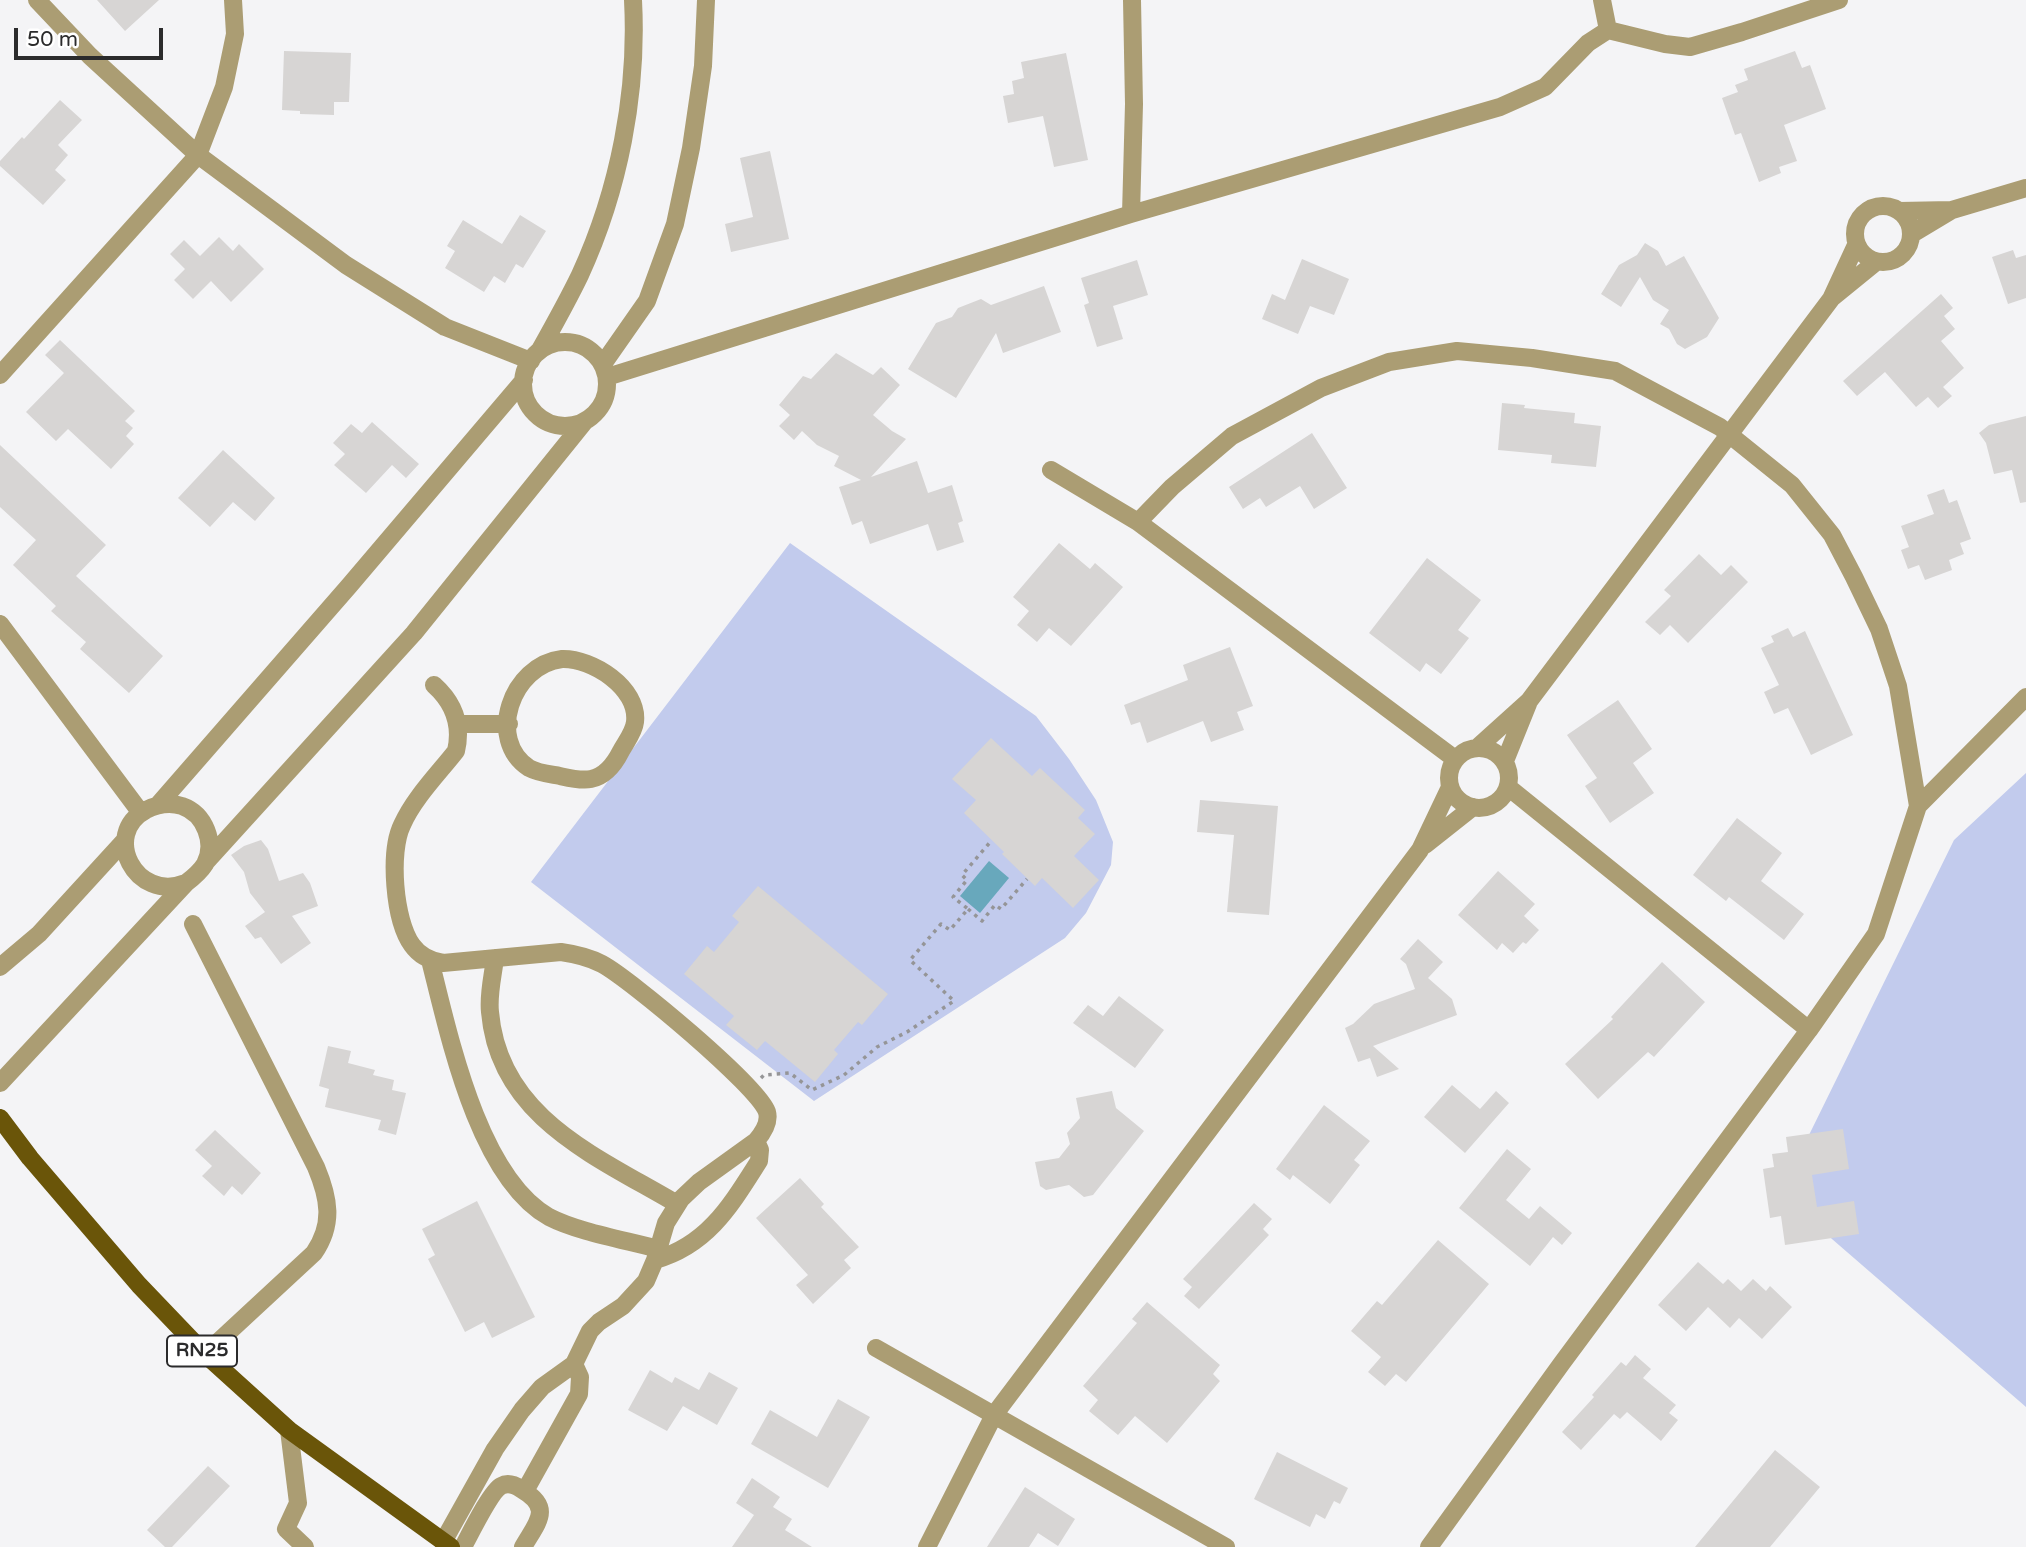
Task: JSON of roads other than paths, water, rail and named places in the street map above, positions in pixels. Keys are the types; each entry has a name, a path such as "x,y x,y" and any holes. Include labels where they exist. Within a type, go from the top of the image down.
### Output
{"main road":[{"name":"RN25","path":"0,1118 30,1158 138,1286 205,1354 289,1430 447,1545"}],"street":[{"path":"0,1083 186,883 198,874 414,633 585,421 596,413 607,390 605,371 594,352 575,343 554,344 536,355 445,327 346,265 198,155 89,56 37,0"},
{"path":"0,375 198,155 224,87 235,34 233,0"},
{"path":"158,805 524,380 580,274 608,202 627,122 635,28 633,0"},
{"path":"605,371 647,301 675,224 691,148 703,66 706,0"},
{"path":"1131,214 1134,104 1132,0"},
{"path":"1602,0 1608,30"},
{"path":"605,371 1500,107 1545,87 1588,43 1608,30 1689,47 1839,0"},
{"path":"1912,234 1952,210 2026,188"},
{"path":"1886,205 1899,211 1908,221 1912,234 1909,247 1901,257 1889,262 1876,262 1864,256 1856,245 1854,231 1860,217 1871,208 1886,205"},
{"path":"1899,211 1952,210"},
{"path":"927,1547 994,1415 1420,850 1450,787 1449,772 1455,759 1478,747 1529,701 1830,299 1856,245"},
{"path":"1830,299 1876,262"},
{"path":"1138,522 1172,487 1232,436 1321,388 1388,362 1457,351 1532,358 1615,371 1730,434 1792,485 1832,535 1880,629 1898,686 1918,806"},
{"path":"524,380 524,393 537,415 560,426 585,421"},
{"path":"1051,470 1138,522 1455,759"},
{"path":"0,624 141,813"},
{"path":"562,659 588,663 615,681 629,696 636,725 607,771 590,779 561,776 528,767 511,746 509,724 510,704 523,679 545,662 562,659"},
{"path":"434,685 450,702 458,724 456,751 411,809 402,824 395,852 400,908 413,947 430,960 443,963 561,952 590,958 632,986 704,1046 750,1088 767,1114 765,1127 756,1141 699,1182 677,1204 666,1223 646,1281 635,1295 590,1331 574,1364 542,1387 503,1434 447,1545"},
{"path":"1429,1547 1810,1030 1876,934 1918,806 2026,697"},
{"path":"1505,761 1529,701"},
{"path":"458,724 509,724"},
{"path":"1450,787 1459,800 1473,807 1488,807 1500,799 1508,787 1510,774 1505,761 1494,751 1478,747"},
{"path":"1508,787 1810,1030"},
{"path":"0,967 39,934 125,841 131,824 141,813 170,803 184,807 202,822 208,835 206,862"},
{"path":"1420,850 1473,807"},
{"path":"125,841 126,855 136,874 148,883 177,887 186,883"},
{"path":"193,924 316,1167 328,1208 328,1223 314,1252 205,1354"},
{"path":"495,958 490,1001 492,1026 502,1060 524,1099 563,1136 677,1204"},
{"path":"430,960 447,1029 474,1112 508,1179 534,1207 561,1223 657,1254 688,1248 711,1229 759,1161 760,1150 756,1141"},
{"path":"876,1348 1226,1547"},
{"path":"525,1491 579,1394 580,1377 574,1364"},
{"path":"289,1430 298,1503 286,1528 305,1547"},
{"path":"463,1547 496,1489 507,1484 513,1484 536,1498 541,1513 523,1547"}]}
